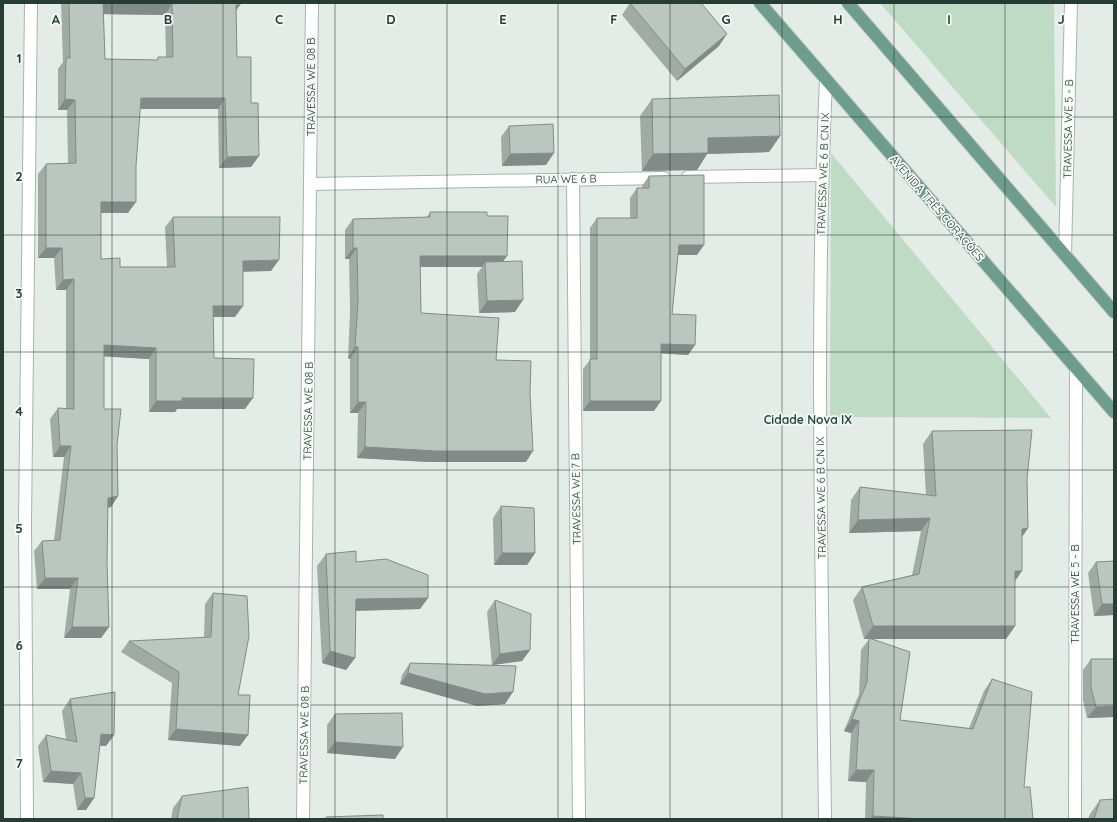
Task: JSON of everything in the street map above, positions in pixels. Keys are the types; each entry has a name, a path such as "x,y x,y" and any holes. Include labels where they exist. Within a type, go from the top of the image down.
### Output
{"main road":[{"name":"AVENIDA TRÊS CORAÇÕES","path":"760,3 1114,412"},
{"path":"848,3 1114,312"}],"street":[{"path":"27,819 25,523 31,3"},
{"name":"TRAVESSA WE 08 B","path":"303,819 312,3"},
{"name":"TRAVESSA WE 5 - B","path":"1065,255 1071,3"},
{"name":"TRAVESSA WE 6 B CN IX","path":"825,819 820,407 822,175 826,80"},
{"name":"RUA WE 6 B","path":"311,184 822,175"},
{"name":"TRAVESSA WE 7 B","path":"573,179 579,819"},
{"name":"TRAVESSA WE 5 - B","path":"1075,819 1076,368"}],"green space":[{"path":"880,3 1054,3 1056,207"},
{"path":"831,153 1051,418 830,417"}],"building":[{"path":"69,3 103,3 240,3 240,5 236,5 237,57 251,57 251,103 258,103 259,156 227,157 225,98 141,98 136,166 136,202 101,202 101,259 120,258 120,267 175,267 173,217 280,217 279,260 243,261 243,306 213,306 214,358 254,359 253,398 182,398 182,401 156,401 156,348 104,345 104,409 121,409 117,445 118,496 108,498 107,563 109,627 72,627 78,578 45,578 42,541 60,540 71,446 60,446 58,408 74,409 74,279 63,280 62,248 46,248 46,164 76,163 75,100 65,99 66,58 70,58","holes":["103,3 172,4 173,57 158,57 158,60 105,59"]},
{"path":"630,3 701,3 727,34 685,69"},
{"path":"779,95 780,136 708,138 708,153 653,154 652,99"},
{"path":"553,124 554,153 510,154 509,126"},
{"path":"704,175 704,245 679,245 672,314 696,315 695,345 661,344 661,401 590,401 590,359 597,359 597,218 637,218 637,188 649,188 649,176"},
{"path":"430,212 487,212 487,216 508,216 507,256 420,256 421,313 499,318 496,360 531,361 530,393 533,451 436,451 365,447 366,402 358,402 358,347 355,347 358,301 357,248 353,248 353,219 430,217"},
{"path":"522,261 523,300 487,301 485,262"},
{"path":"1032,430 1027,479 1028,528 1022,529 1022,571 1015,571 1015,626 873,626 862,587 919,574 930,518 858,520 860,487 936,496 932,431"},
{"path":"501,506 534,508 535,553 502,553"},
{"path":"356,551 356,562 386,559 428,575 428,598 356,599 355,658 330,651 326,554"},
{"path":"1114,561 1114,604 1102,604 1096,562"},
{"path":"213,593 247,596 249,636 238,695 250,695 248,735 176,729 179,672 129,641 211,637"},
{"path":"495,600 531,614 530,650 500,654"},
{"path":"869,638 910,652 900,720 973,729 992,679 1032,692 1024,787 1030,787 1033,819 923,819 873,816 874,770 856,770 859,721 852,719 867,682"},
{"path":"1091,659 1114,659 1114,706 1096,707 1091,688"},
{"path":"410,663 516,666 513,692 485,694 408,673"},
{"path":"115,692 114,735 101,734 94,798 85,798 81,773 51,771 46,735 77,742 70,699"},
{"path":"402,713 403,747 335,742 335,714"},
{"path":"248,787 249,819 177,819 182,796"},
{"path":"1114,799 1114,819 1094,819 1100,800"},
{"path":"383,815 383,819 326,819 326,817"}],"district":[{"name":"Cidade Nova IX","path":"808,420"}]}
